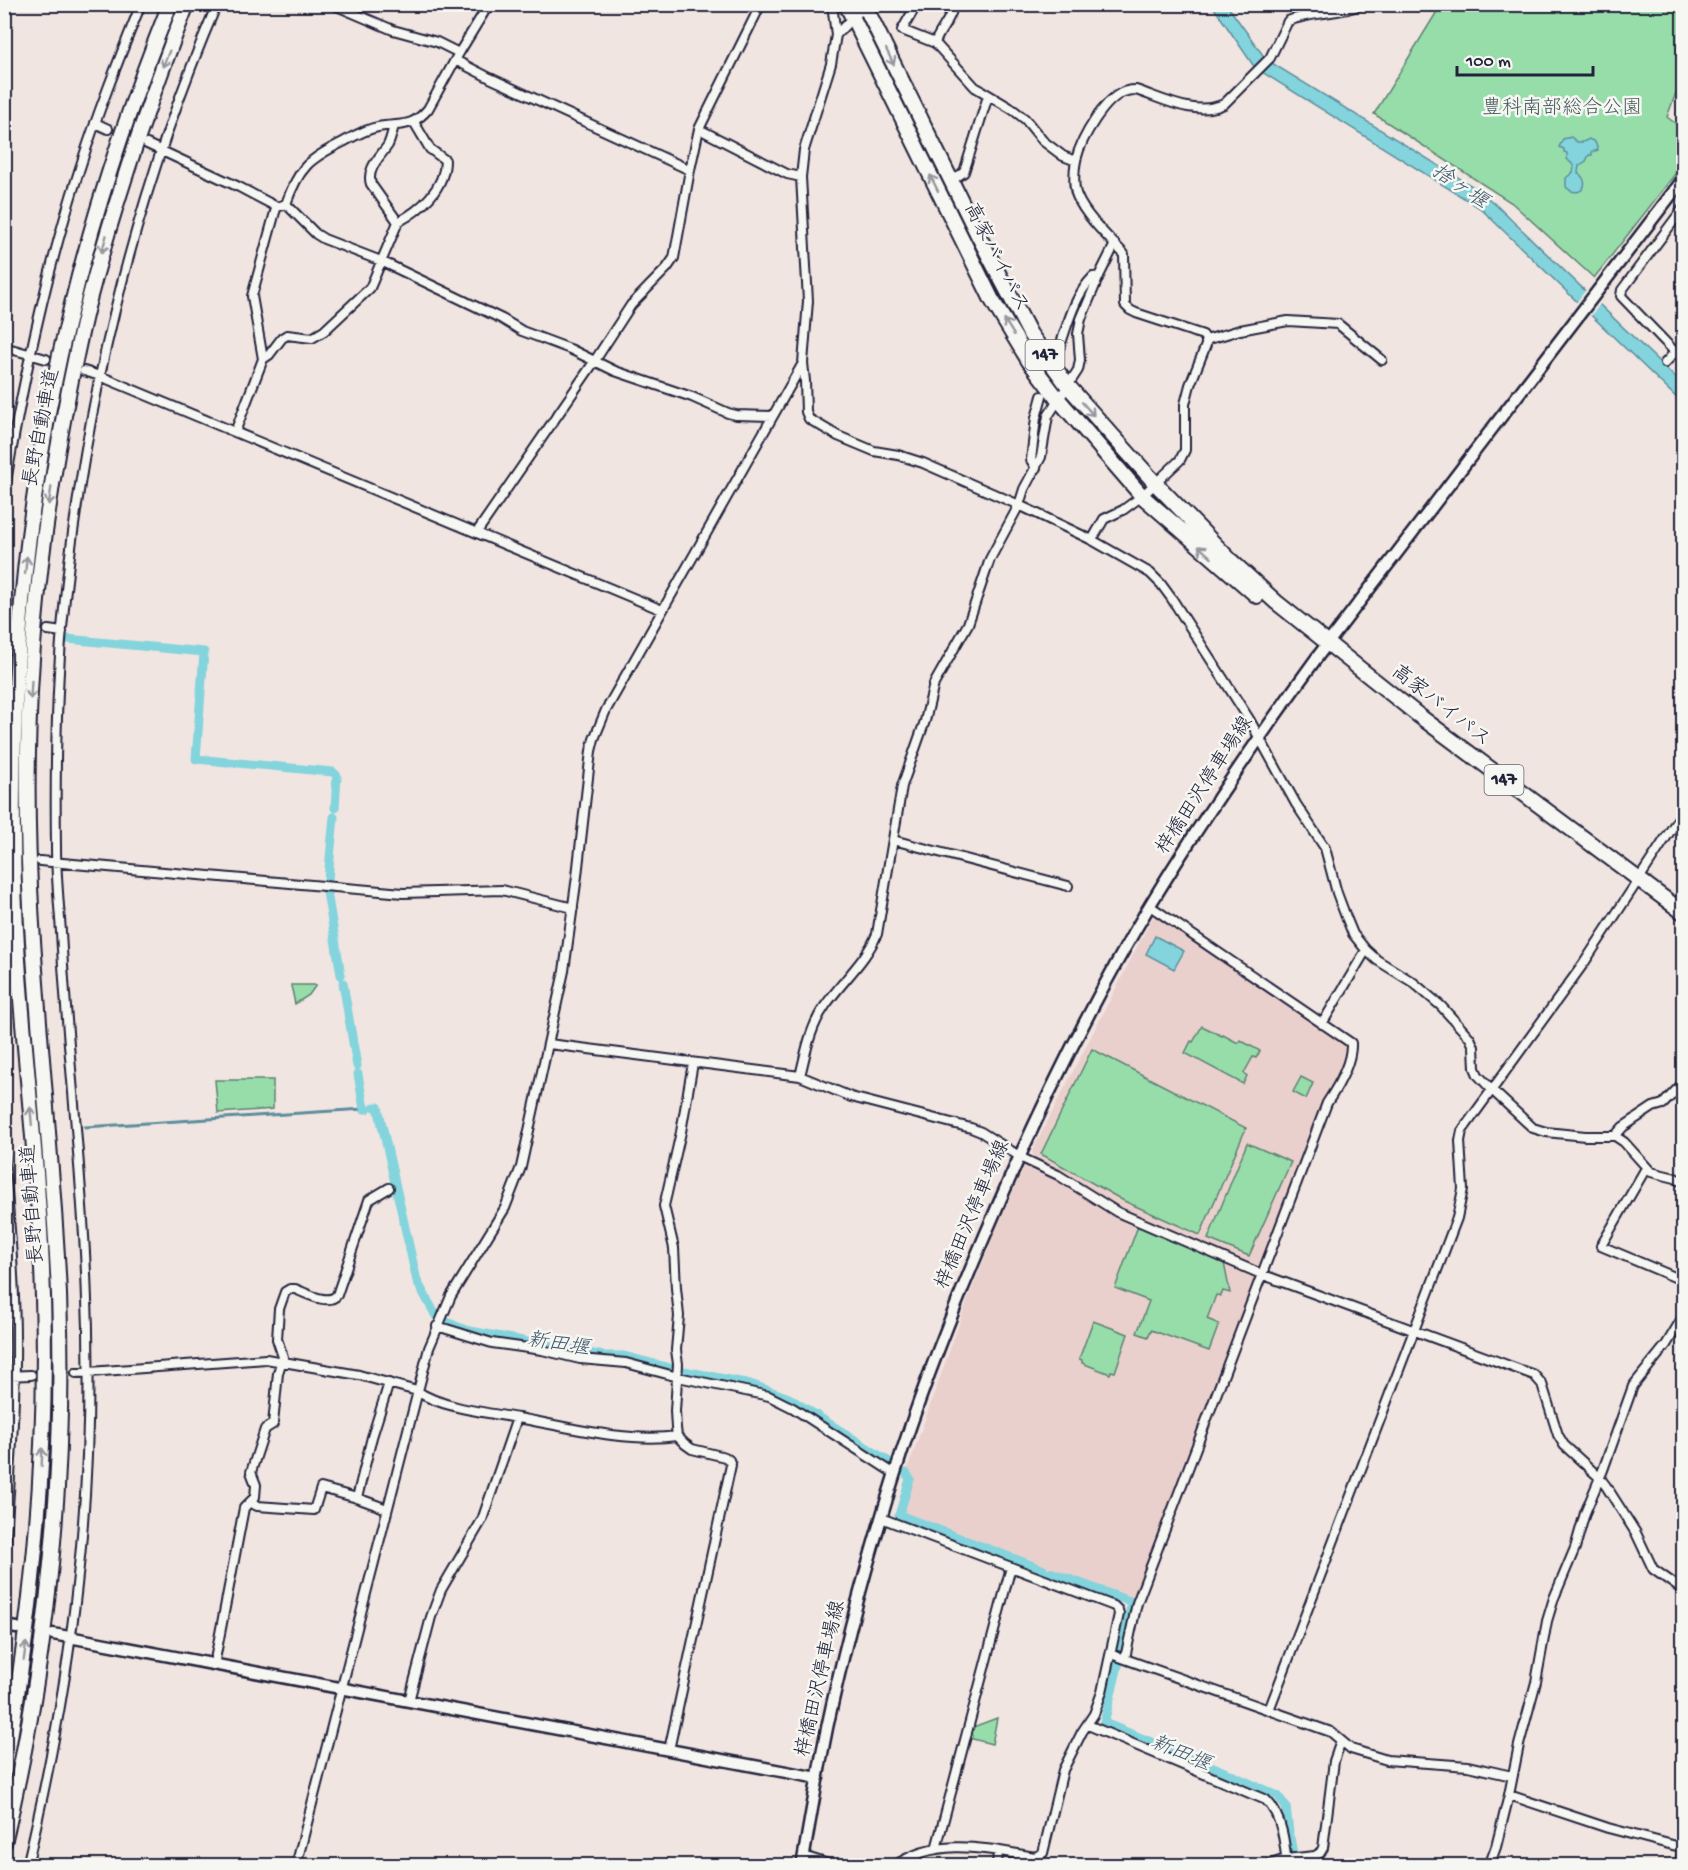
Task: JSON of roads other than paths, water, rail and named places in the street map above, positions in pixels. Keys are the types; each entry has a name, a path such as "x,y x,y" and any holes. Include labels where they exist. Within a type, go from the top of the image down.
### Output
{"highway":[{"name":"長野自動車道","path":"4,1771 19,1688 35,1565 40,1506 44,1395 43,1297 38,1198 21,998 13,851 15,705 21,610 30,524 50,401 71,306 94,220 120,139 170,4"},
{"name":"長野自動車道","path":"4,1843 33,1705 42,1644 55,1508 60,1394 59,1298 54,1199 33,941 28,841 28,749 37,601 55,460 86,311 134,147 187,4"},
{"name":"高家バイパス","path":"866,5 951,181 1030,334 1068,386 1156,484 1230,560 1276,602 1418,715 1683,913"},
{"name":"高家バイパス","path":"850,11 992,300 1029,360 1058,399 1142,496 1249,590 1272,608 1324,640"}],"street":[{"path":"4,494 30,355 58,240 95,123 141,4"},
{"path":"27,1866 51,1760 71,1638 84,1510 88,1371 82,1203 63,981 56,861 58,707 62,633 73,529 100,376 133,242 179,100 217,4"},
{"path":"332,4 393,30 437,42 490,78 690,170"},
{"path":"235,432 263,359 252,296 275,212 282,206 301,172 319,154 361,132 377,127 405,125 422,117 489,4"},
{"path":"477,532 594,362 631,304 668,268 674,258 699,129 760,4"},
{"path":"832,4 837,35"},
{"path":"917,4 902,30 935,43 966,79 1025,119 1042,141 1050,147 1076,161"},
{"path":"935,43 938,34 951,15 952,10 948,4"},
{"path":"1092,540 1104,519 1123,510 1142,496 1180,460 1185,450 1185,404 1206,345 1203,335 1130,310 1125,305 1124,254 1090,216 1077,195 1075,184 1076,161 1097,116 1120,94 1136,90 1190,108 1216,108 1224,104 1268,59 1288,21 1297,17 1348,11 1363,4"},
{"path":"866,5 850,11 837,35 831,64 804,150 801,177 808,301 803,363 806,381 806,411 809,419 838,436 874,451 898,455 923,463 1019,505 1140,566 1161,584 1259,737 1296,804 1325,848 1346,917 1353,934 1366,950 1377,960 1414,983 1441,1006 1470,1038 1478,1075 1533,1128 1539,1131 1585,1136 1615,1136 1624,1142 1646,1168 1683,1183"},
{"path":"951,181 964,172 988,96"},
{"path":"263,359 287,335 312,338 324,331 370,288 398,222 417,209 434,191 445,168 445,160 430,149 414,122"},
{"path":"95,123 108,129"},
{"path":"394,126 391,139 375,162 369,179 398,222"},
{"path":"699,129 787,174 801,177"},
{"path":"147,144 282,206 324,239 381,261 502,319 522,331 570,349 594,362 632,377 692,396 736,416 772,416"},
{"name":"梓橋田沢停車場線","path":"803,1861 844,1655 895,1474 956,1302 1018,1156 1076,1039 1150,906 1207,815 1324,640 1584,310 1683,178"},
{"path":"1683,207 1622,290 1621,296 1675,352 1683,355"},
{"path":"800,1076 811,1031 824,1007 872,948 878,934 903,786 925,721 934,684 968,624 990,559 1041,457 1048,416 1078,370 1079,328 1099,276 1115,244"},
{"path":"1059,349 1085,284 1093,276 1099,276"},
{"path":"1206,340 1240,330 1288,321 1338,324 1382,360"},
{"path":"4,347 46,359"},
{"path":"1665,363 1675,352"},
{"path":"296,1866 429,1348 451,1296 495,1226 514,1188 521,1167 564,971 594,739 606,710 803,363"},
{"path":"84,371 662,610"},
{"path":"1036,468 1031,460 1036,418 1042,396"},
{"path":"48,630 62,633"},
{"path":"1269,1710 1457,1218 1463,1189 1460,1141 1462,1131 1584,963 1683,810"},
{"path":"893,840 1068,886"},
{"path":"40,861 403,893 502,890 573,908"},
{"path":"1125,1658 1137,1603 1327,1103 1352,1052 1351,1043 1150,906"},
{"path":"1322,1024 1366,950"},
{"path":"549,1044 800,1076 851,1097 971,1128 1018,1156 1058,1175 1117,1212 1261,1274 1538,1378 1558,1435 1564,1445 1600,1478 1636,1533 1653,1569 1683,1591"},
{"path":"669,1750 731,1464 725,1457 692,1449 677,1436 675,1411 679,1316 674,1248 664,1206 681,1132 693,1063"},
{"path":"1615,1136 1623,1127 1653,1107 1663,1104 1683,1082"},
{"path":"4,1157 12,1250 14,1376 10,1489 4,1563"},
{"path":"1646,1168 1601,1245 1683,1281"},
{"path":"214,1665 244,1508 255,1497 256,1485 251,1472 265,1429 273,1424 278,1373 283,1357 277,1339 279,1309 285,1292 295,1289 328,1300 337,1296 369,1200 389,1188"},
{"path":"1489,1866 1509,1795 1554,1598 1575,1548 1587,1506 1600,1478 1633,1386 1666,1345 1683,1315"},
{"path":"437,1326 492,1343 542,1350 580,1359 626,1363 678,1377 757,1392 780,1401 895,1474"},
{"path":"76,1373 266,1359 329,1369 389,1383 468,1409 616,1435 677,1436"},
{"path":"4,1377 31,1375"},
{"path":"357,1498 372,1437 389,1383"},
{"path":"409,1701 431,1617 441,1590 482,1520 517,1418"},
{"path":"251,1503 257,1506 314,1510 321,1488 387,1509"},
{"path":"881,1518 1114,1606 1119,1614 1102,1692 1088,1725 1064,1770 1043,1853 1035,1857 964,1846 918,1852 894,1866"},
{"path":"936,1850 1011,1568"},
{"path":"4,1626 17,1628"},
{"path":"53,1634 818,1778"},
{"path":"1111,1654 1331,1732 1351,1749 1388,1760 1468,1766 1512,1776"},
{"path":"1088,1725 1266,1800 1273,1806 1278,1818 1286,1862"},
{"path":"1265,1866 1320,1853 1323,1848 1334,1761 1341,1741"},
{"path":"1509,1795 1608,1828 1683,1846 1680,1866"},
{"path":"997,1866 998,1851"},
{"path":"803,1861 835,1866"}],"water":[{"name":"捨ヶ堰","path":"1212,5 1227,5 1270,62 1477,189 1495,204 1678,380 1683,386 1683,404 1480,208 1253,65"},
{"path":"1571,137 1577,142 1589,139 1595,142 1598,150 1592,152 1592,155 1589,155 1586,161 1579,166 1578,173 1582,177 1584,186 1575,192 1566,187 1566,178 1573,172 1574,166 1567,159 1564,149 1559,147 1563,139"},
{"path":"1155,936 1184,951 1174,969 1146,954"}],"waterway":[{"path":"67,639 204,652 196,759 333,772 337,776 335,808"},
{"path":"328,879 334,817"},
{"path":"327,892 341,975"},
{"path":"343,983 357,1066"},
{"path":"358,1074 364,1109 367,1109"},
{"name":"新田堰","path":"375,1107 378,1107 417,1281 436,1316"},
{"path":"85,1127 364,1109"},
{"name":"新田堰","path":"444,1321 465,1330 604,1356 624,1356 674,1369"},
{"name":"新田堰","path":"684,1371 750,1384 789,1398 888,1461"},
{"name":"新田堰","path":"906,1473 910,1479 899,1515 1044,1570"},
{"name":"新田堰","path":"1050,1572 1132,1602 1121,1652"},
{"name":"新田堰","path":"1119,1662 1104,1723 1278,1796 1286,1807 1289,1832"},
{"name":"新田堰","path":"1290,1838 1293,1853"}],"tunnel":[{"path":"1047,384 1059,349"},
{"path":"8,616 48,630"},
{"path":"42,1375 76,1373"}],"park label":[{"name":"豊科南部総合公園","path":"1562,109"}]}
